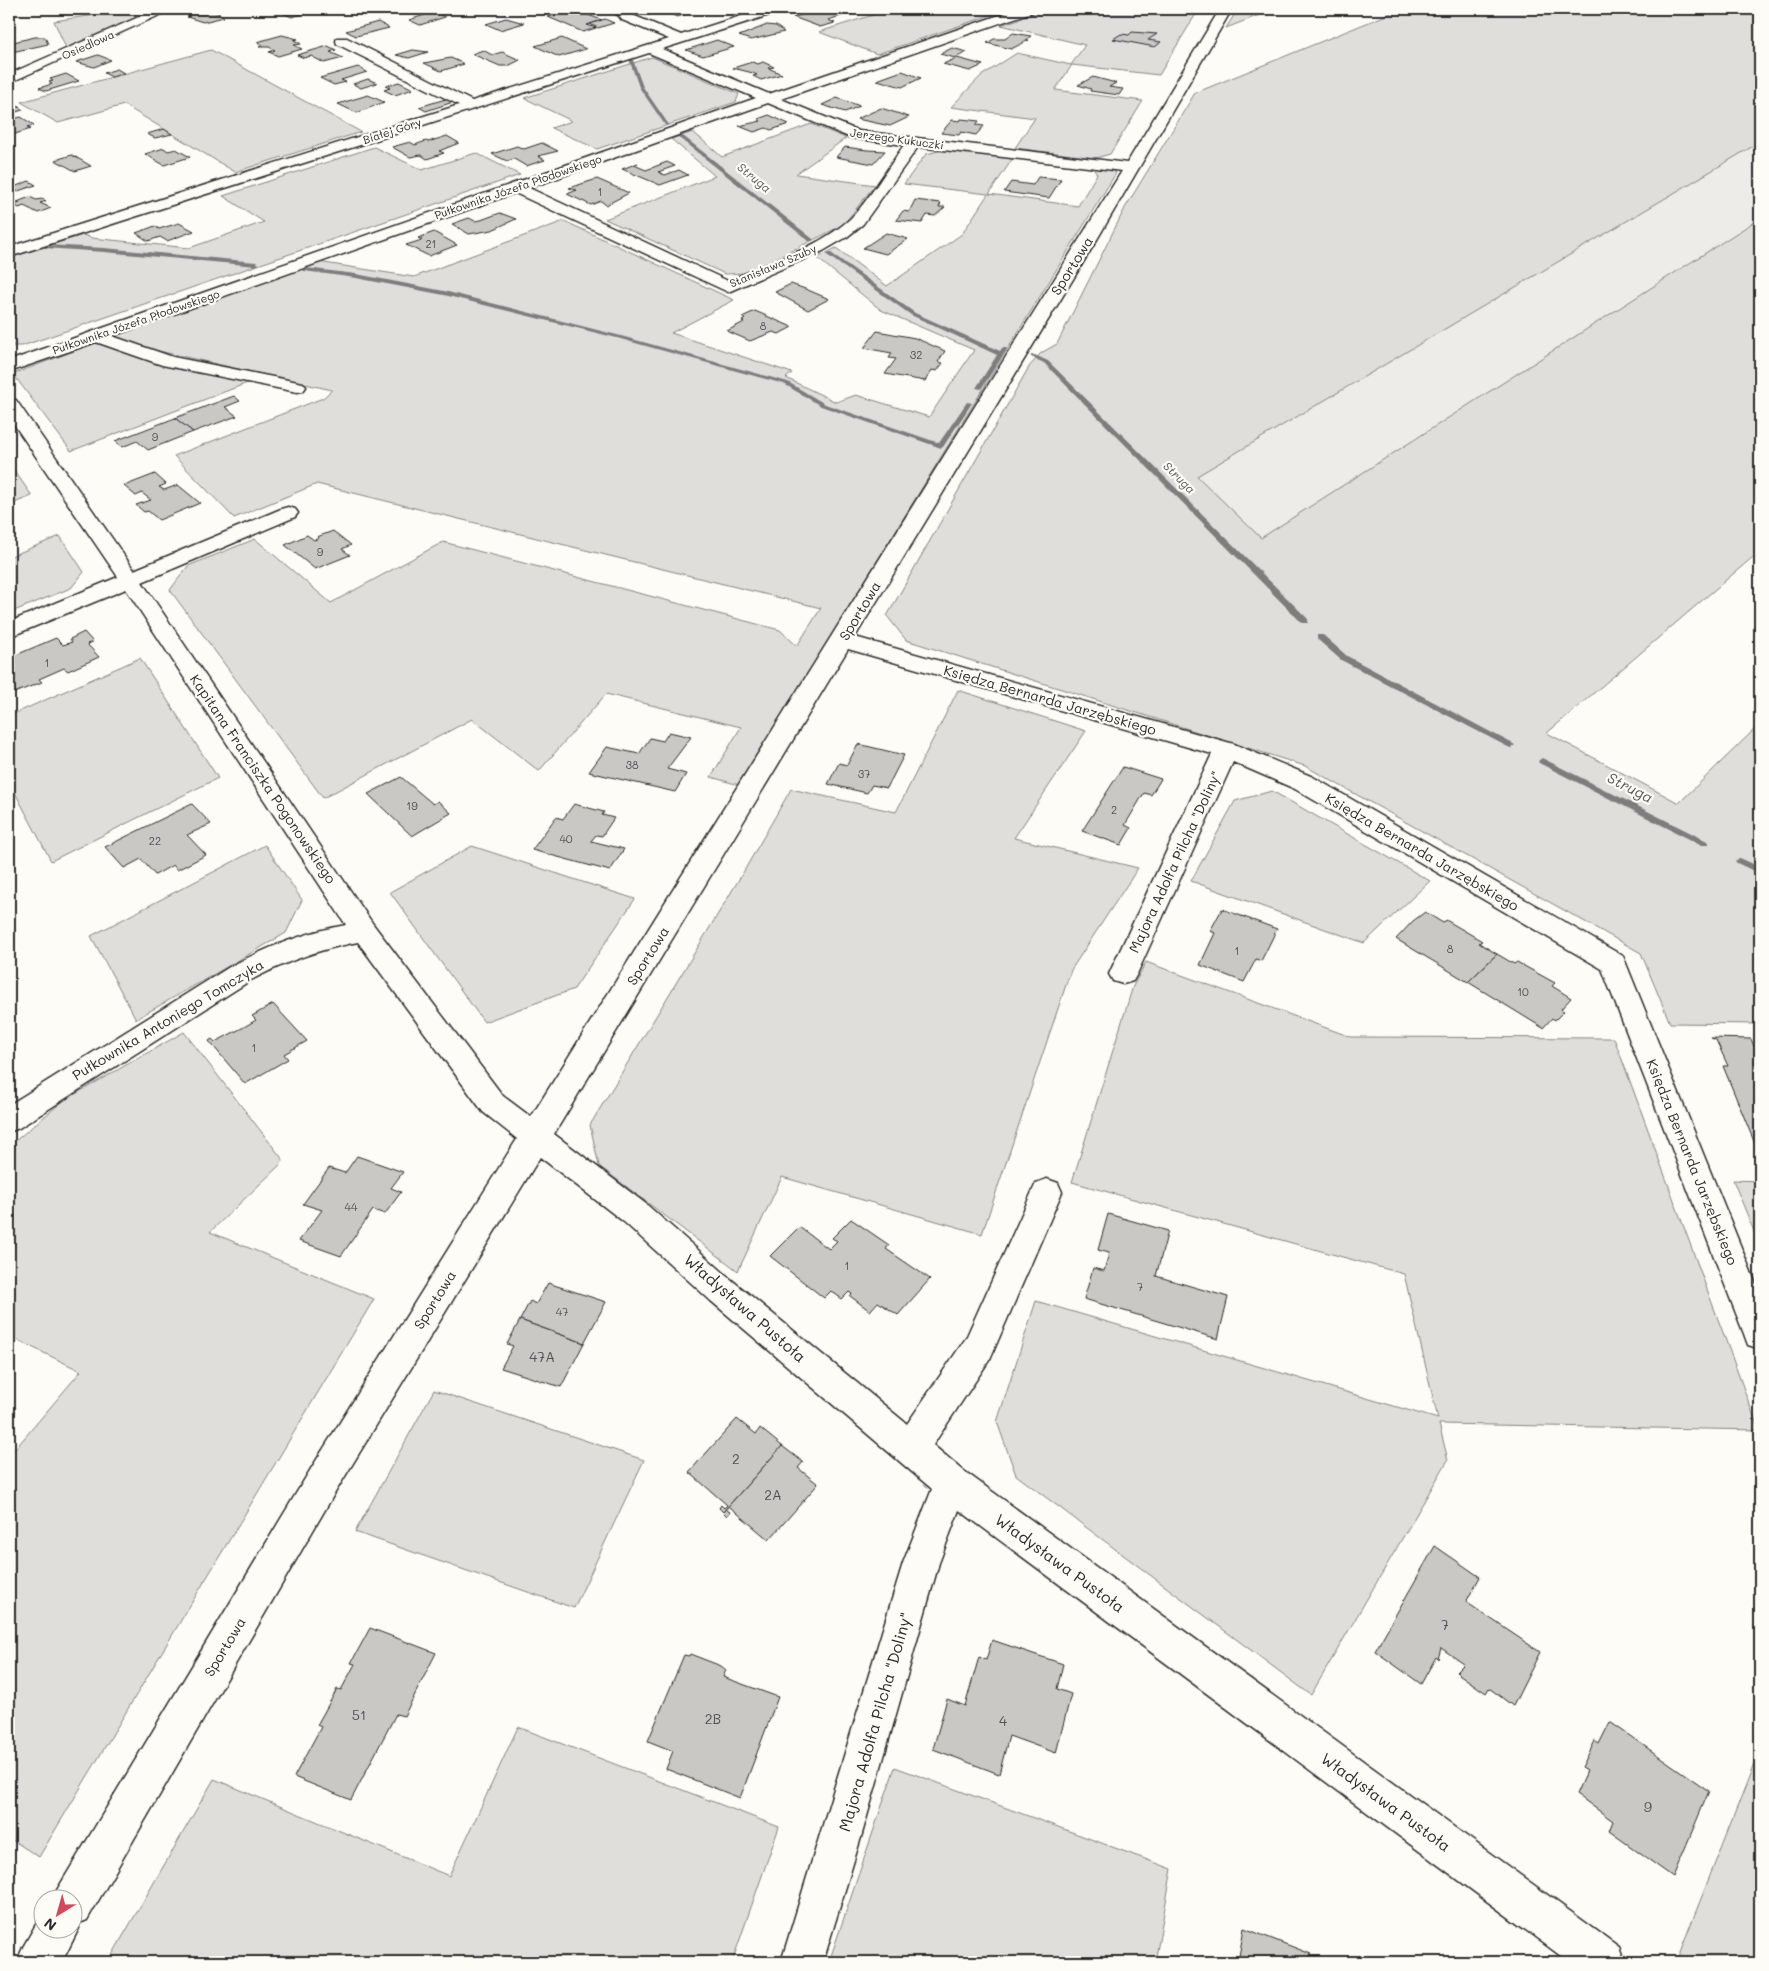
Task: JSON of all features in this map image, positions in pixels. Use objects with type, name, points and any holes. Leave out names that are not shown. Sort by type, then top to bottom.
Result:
[{"type":"street","name":"Osiedlowa","points":[[9,79],[168,9]]},
{"type":"street","points":[[620,9],[626,17],[680,39]]},
{"type":"street","name":"Białej Góry","points":[[9,252],[774,9]]},
{"type":"street","name":"Pułkownika Józefa Płodowskiego","points":[[9,367],[766,99],[1028,9]]},
{"type":"street","name":"Sportowa","points":[[82,1888],[321,1484],[1084,248],[1226,9]]},
{"type":"street","points":[[342,40],[472,106]]},
{"type":"street","name":"Jerzego Kukuczki","points":[[650,49],[856,135],[1130,168]]},
{"type":"street","name":"Stanisława Szuby","points":[[516,188],[728,287],[817,248],[841,234],[857,220],[914,142]]},
{"type":"street","points":[[96,336],[116,346],[200,368],[297,387]]},
{"type":"street","name":"Kapitana Franciszka Pogonowskiego","points":[[9,404],[130,579],[364,931],[493,1104],[536,1138]]},
{"type":"street","points":[[9,630],[288,513]]},
{"type":"street","name":"Księdza Bernarda Jarzębskiego","points":[[842,640],[1226,750],[1304,783],[1614,963],[1760,1334]]},
{"type":"street","name":"Majora Adolfa Pilcha \"Doliny\"","points":[[1123,974],[1226,750]]},
{"type":"street","name":"Pułkownika Antoniego Tomczyka","points":[[9,1120],[241,973],[279,954],[320,939],[364,931]]},
{"type":"street","name":"Władysława Pustoła","points":[[536,1138],[635,1213],[722,1291],[952,1483],[1604,1962]]},
{"type":"street","points":[[910,1448],[930,1422],[978,1348],[1047,1192]]},
{"type":"street","name":"Majora Adolfa Pilcha \"Doliny\"","points":[[802,1962],[842,1834],[920,1562],[952,1483]]},
{"type":"street","points":[[38,1962],[52,1938]]},
{"type":"shaded area","points":[[135,9],[155,9],[66,48],[54,21]]},
{"type":"shaded area","points":[[892,9],[1008,9],[877,54],[819,32]]},
{"type":"shaded area","points":[[1048,9],[1199,9],[1159,75],[1072,65],[1055,90],[1143,101],[1110,154],[1096,158],[1015,148],[1035,118],[951,107],[981,76],[1017,53],[1071,65],[1085,45],[1001,25]]},
{"type":"shaded area","points":[[1238,9],[1275,9],[1226,28]]},
{"type":"shaded area","points":[[1401,9],[1760,9],[1760,142],[1197,476],[1261,538],[1760,218],[1760,551],[1547,733],[1679,803],[1760,724],[1760,1024],[1670,1023],[1641,953],[1305,766],[906,640],[887,616],[1029,367],[1041,353],[1057,344],[1125,208],[1195,93]]},
{"type":"shaded area","points":[[211,50],[361,132],[235,172],[124,105],[58,123],[21,102]]},
{"type":"shaded area","points":[[652,57],[739,94],[736,102],[597,149],[551,128],[572,121],[524,98]]},
{"type":"shaded area","points":[[811,124],[846,138],[796,174],[875,185],[843,225],[747,273],[725,274],[605,219],[715,176],[671,139],[693,132],[722,157]]},
{"type":"shaded area","points":[[1760,142],[1760,218],[1261,538],[1197,476]]},
{"type":"shaded area","points":[[374,147],[422,170],[476,153],[520,175],[22,346],[9,346],[9,258],[83,235],[92,238],[189,248],[264,222],[223,196]]},
{"type":"shaded area","points":[[943,150],[1013,158],[989,194],[1078,206],[1097,174],[1092,167],[1110,169],[1116,173],[739,785],[711,777],[741,727],[606,694],[539,771],[472,719],[323,798],[170,590],[188,566],[255,539],[331,603],[443,542],[780,630],[797,646],[821,608],[317,484],[234,518],[174,456],[323,398],[332,390],[123,343],[112,337],[318,262],[414,277],[564,221],[734,300],[671,333],[792,373],[786,378],[836,402],[856,395],[929,417],[974,350],[881,310],[817,258],[836,248],[887,286],[962,234],[988,194],[904,184],[926,154]]},
{"type":"shaded area","points":[[95,343],[250,382],[71,451],[13,374]]},
{"type":"shaded area","points":[[9,463],[32,496],[9,505]]},
{"type":"shaded area","points":[[60,536],[84,572],[71,588],[9,613],[9,557]]},
{"type":"shaded area","points":[[140,658],[218,778],[51,861],[9,781],[9,716]]},
{"type":"shaded area","points":[[958,690],[1086,731],[1014,838],[1138,868],[1071,970],[982,1234],[782,1177],[738,1271],[599,1166],[590,1125],[744,871],[791,789],[896,812]]},
{"type":"shaded area","points":[[1272,791],[1430,881],[1364,943],[1191,881],[1235,801]]},
{"type":"shaded area","points":[[265,845],[302,900],[286,933],[136,1019],[91,936]]},
{"type":"shaded area","points":[[472,846],[635,899],[574,989],[484,1022],[390,892]]},
{"type":"shaded area","points":[[1146,962],[1351,1037],[1614,1038],[1759,1430],[1439,1424],[1448,1460],[1311,1695],[1016,1475],[997,1422],[1036,1301],[1438,1419],[1404,1274],[1072,1182],[1133,986]]},
{"type":"shaded area","points":[[184,1032],[284,1161],[210,1232],[374,1299],[39,1857],[9,1838],[9,1456],[81,1371],[9,1336],[9,1146],[63,1101]]},
{"type":"shaded area","points":[[1733,1180],[1760,1181],[1760,1246]]},
{"type":"shaded area","points":[[434,1390],[644,1460],[574,1608],[355,1532]]},
{"type":"shaded area","points":[[518,1727],[779,1827],[732,1962],[108,1962],[214,1779],[449,1876]]},
{"type":"shaded area","points":[[1760,1749],[1760,1962],[1676,1962]]},
{"type":"shaded area","points":[[895,1767],[1172,1869],[1155,1962],[829,1962]]},
{"type":"building","points":[[200,9],[213,10],[224,17],[203,22],[187,17],[190,16],[186,14]]},
{"type":"building","points":[[283,9],[315,10],[292,17],[280,12],[286,10]]},
{"type":"building","points":[[632,9],[647,9],[657,13],[648,15]]},
{"type":"building","points":[[669,9],[692,9],[697,11],[677,17],[663,11]]},
{"type":"building","points":[[831,9],[844,15],[828,20],[835,23],[820,27],[793,17]]},
{"type":"building","points":[[572,11],[602,20],[587,25],[596,28],[583,32],[548,17]]},
{"type":"building","points":[[434,12],[445,17],[420,25],[409,20]]},
{"type":"building","points":[[506,18],[524,23],[500,30],[486,24]]},
{"type":"building","points":[[605,19],[614,23],[598,28],[590,24]]},
{"type":"building","points":[[378,22],[389,28],[356,36],[346,31]]},
{"type":"building","points":[[767,25],[776,26],[784,32],[751,40],[739,36]]},
{"type":"building","points":[[1132,32],[1157,34],[1148,40],[1161,42],[1155,47],[1113,39],[1121,34],[1129,35]]},
{"type":"building","points":[[1013,33],[1031,36],[1026,40],[1029,40],[1011,49],[987,43],[994,39],[1005,39]]},
{"type":"building","points":[[282,35],[298,39],[294,40],[301,44],[294,45],[302,49],[278,56],[269,52],[275,50],[269,47],[259,47],[263,45],[257,42]]},
{"type":"building","points":[[35,37],[45,37],[48,44],[12,52],[9,43]]},
{"type":"building","points":[[562,38],[586,49],[559,57],[535,46]]},
{"type":"building","points":[[717,40],[734,47],[703,56],[686,50]]},
{"type":"building","points":[[328,46],[336,50],[330,52],[343,58],[324,63],[311,56],[304,58],[297,55]]},
{"type":"building","points":[[952,48],[967,52],[955,58],[940,54]]},
{"type":"building","points":[[413,50],[428,52],[409,58],[396,55]]},
{"type":"building","points":[[483,50],[492,55],[502,52],[520,60],[508,66],[500,66],[472,54]]},
{"type":"building","points":[[98,55],[111,60],[94,67],[76,62]]},
{"type":"building","points":[[451,58],[464,64],[441,71],[424,63]]},
{"type":"building","points":[[957,58],[983,65],[970,71],[943,64]]},
{"type":"building","points":[[752,62],[758,64],[763,62],[774,67],[768,68],[782,74],[761,80],[753,76],[757,75],[753,73],[733,68]]},
{"type":"building","points":[[358,67],[367,72],[341,80],[346,82],[334,85],[320,78]]},
{"type":"building","points":[[117,69],[124,73],[112,77],[104,73]]},
{"type":"building","points":[[902,71],[921,78],[902,87],[877,80]]},
{"type":"building","points":[[66,74],[79,81],[46,91],[39,88],[52,84],[49,82],[53,81],[50,79]]},
{"type":"building","points":[[1093,77],[1116,83],[1109,87],[1123,89],[1119,95],[1090,91],[1091,89],[1078,85]]},
{"type":"building","points":[[368,79],[377,83],[361,88],[353,84]]},
{"type":"building","points":[[399,82],[413,89],[395,95],[384,90],[390,88],[385,86]]},
{"type":"building","points":[[368,95],[384,102],[357,113],[338,104]]},
{"type":"building","points":[[449,98],[456,101],[426,111],[419,107]]},
{"type":"building","points":[[837,98],[860,106],[845,112],[822,105]]},
{"type":"building","points":[[16,105],[23,110],[9,114],[9,107]]},
{"type":"building","points":[[881,108],[909,117],[890,126],[857,119]]},
{"type":"building","points":[[769,115],[789,124],[771,130],[766,128],[754,132],[739,126],[761,121],[758,119]]},
{"type":"building","points":[[21,117],[34,125],[27,127],[31,129],[12,135],[9,133],[9,120]]},
{"type":"building","points":[[961,119],[979,121],[976,125],[984,126],[976,135],[961,132],[959,135],[941,133],[952,120],[960,121]]},
{"type":"building","points":[[164,129],[172,134],[155,138],[147,134]]},
{"type":"building","points":[[447,136],[459,143],[439,151],[444,153],[427,159],[421,155],[410,157],[392,147],[410,142],[415,145]]},
{"type":"building","points":[[542,143],[558,151],[538,156],[545,160],[526,166],[514,159],[507,161],[492,154],[517,146],[524,149]]},
{"type":"building","points":[[845,147],[885,151],[873,164],[836,157]]},
{"type":"building","points":[[164,148],[168,151],[176,149],[190,157],[164,165],[145,154]]},
{"type":"building","points":[[72,155],[91,166],[75,171],[55,160]]},
{"type":"building","points":[[667,162],[675,166],[658,172],[665,175],[679,170],[688,175],[660,185],[622,169],[638,163],[634,165],[646,170]]},
{"type":"building","points":[[1038,177],[1061,179],[1049,198],[1004,192],[1011,182],[1033,185]]},
{"type":"building","points":[[597,179],[629,193],[606,205],[601,201],[591,205],[567,194],[577,190],[569,188]]},
{"type":"building","points":[[29,181],[36,185],[9,194],[9,189]]},
{"type":"building","points":[[30,197],[46,201],[40,203],[51,208],[38,213],[24,206],[19,208],[14,205]]},
{"type":"building","points":[[915,200],[941,203],[939,207],[945,207],[935,216],[927,215],[922,223],[896,220],[903,211],[909,212]]},
{"type":"building","points":[[500,213],[516,219],[492,230],[469,234],[452,224],[469,218],[475,221],[481,220]]},
{"type":"building","points":[[179,223],[194,231],[167,241],[160,237],[148,241],[136,233],[155,226],[159,229]]},
{"type":"building","points":[[434,232],[457,245],[429,256],[406,245],[422,240],[418,238]]},
{"type":"building","points":[[886,233],[908,239],[886,254],[863,248]]},
{"type":"building","points":[[791,284],[829,299],[808,310],[775,292]]},
{"type":"building","points":[[755,311],[792,327],[779,334],[773,332],[750,341],[727,331],[744,322],[742,321],[745,319],[742,317]]},
{"type":"building","points":[[877,331],[915,338],[945,351],[938,362],[943,363],[937,371],[932,370],[925,381],[885,374],[896,359],[889,358],[892,353],[864,348]]},
{"type":"building","points":[[234,396],[240,401],[225,407],[237,416],[193,432],[175,418]]},
{"type":"building","points":[[175,418],[193,432],[148,450],[137,441],[122,447],[115,441]]},
{"type":"building","points":[[155,474],[166,484],[159,487],[164,490],[178,485],[200,503],[159,520],[148,511],[144,512],[136,505],[151,500],[142,493],[136,496],[124,486]]},
{"type":"building","points":[[333,531],[351,545],[342,549],[350,555],[315,569],[285,545],[307,535],[314,540]]},
{"type":"building","points":[[84,632],[93,642],[87,644],[99,657],[68,671],[64,668],[39,679],[42,682],[9,695],[9,658],[56,638],[63,645],[72,642],[70,639]]},
{"type":"building","points":[[669,732],[691,737],[667,769],[686,774],[675,792],[589,772],[607,747],[639,754],[650,738],[663,741]]},
{"type":"building","points":[[858,744],[904,755],[887,788],[872,785],[867,793],[828,784],[839,763],[847,765]]},
{"type":"building","points":[[1123,767],[1161,779],[1151,795],[1144,793],[1125,825],[1131,828],[1121,845],[1082,831]]},
{"type":"building","points":[[401,777],[433,804],[438,801],[451,813],[412,836],[368,794]]},
{"type":"building","points":[[192,804],[211,824],[187,835],[206,855],[177,870],[173,865],[155,875],[141,859],[124,868],[105,847]]},
{"type":"building","points":[[574,804],[604,812],[602,815],[614,818],[602,836],[596,835],[591,841],[624,849],[610,871],[532,850],[556,817],[563,819]]},
{"type":"building","points":[[1222,909],[1277,929],[1261,961],[1256,959],[1244,982],[1200,965],[1215,933],[1210,931]]},
{"type":"building","points":[[1425,912],[1443,923],[1446,920],[1482,941],[1479,943],[1497,954],[1468,982],[1396,939],[1413,921]]},
{"type":"building","points":[[1497,954],[1514,964],[1517,962],[1555,983],[1552,986],[1571,998],[1561,1009],[1564,1011],[1555,1020],[1552,1018],[1543,1028],[1468,982]]},
{"type":"building","points":[[273,1004],[307,1041],[284,1054],[288,1059],[245,1084],[209,1041],[212,1039],[215,1042],[244,1027],[256,1020],[252,1016]]},
{"type":"building","points":[[1711,1038],[1751,1039],[1760,1060],[1760,1156],[1723,1066],[1728,1066],[1716,1040]]},
{"type":"building","points":[[357,1156],[403,1172],[391,1188],[401,1192],[385,1214],[373,1210],[341,1256],[299,1241],[322,1210],[303,1204],[329,1168],[345,1173]]},
{"type":"building","points":[[1108,1214],[1168,1231],[1156,1276],[1228,1297],[1218,1339],[1084,1299],[1093,1268],[1104,1271],[1109,1253],[1098,1250]]},
{"type":"building","points":[[851,1219],[889,1245],[886,1249],[930,1279],[898,1315],[878,1302],[870,1311],[850,1296],[852,1294],[849,1292],[842,1299],[831,1291],[824,1298],[770,1256],[799,1227],[829,1249],[837,1241],[832,1238]]},
{"type":"building","points":[[548,1283],[606,1302],[584,1343],[520,1320],[530,1301],[536,1304]]},
{"type":"building","points":[[520,1320],[584,1343],[561,1387],[501,1368],[513,1346],[507,1344]]},
{"type":"building","points":[[737,1419],[756,1434],[760,1428],[782,1446],[723,1512],[719,1508],[721,1505],[724,1508],[727,1505],[689,1472]]},
{"type":"building","points":[[782,1446],[803,1462],[798,1468],[818,1484],[769,1540],[730,1507],[727,1510],[730,1512],[727,1516],[723,1512]]},
{"type":"building","points":[[1435,1546],[1480,1577],[1466,1602],[1540,1652],[1513,1706],[1489,1688],[1486,1693],[1456,1672],[1464,1664],[1441,1648],[1438,1659],[1436,1657],[1421,1684],[1375,1651]]},
{"type":"building","points":[[370,1628],[436,1653],[404,1716],[396,1714],[351,1800],[294,1777],[321,1727],[317,1725],[337,1689],[341,1690],[355,1664],[351,1663]]},
{"type":"building","points":[[992,1640],[1063,1664],[1057,1689],[1071,1694],[1056,1753],[1009,1736],[999,1774],[933,1749],[947,1699],[965,1706],[979,1657],[986,1660]]},
{"type":"building","points":[[690,1654],[721,1666],[726,1670],[723,1677],[778,1697],[740,1798],[666,1769],[673,1751],[648,1741],[684,1655],[689,1656]]},
{"type":"building","points":[[1610,1722],[1709,1791],[1673,1877],[1609,1831],[1613,1821],[1576,1794],[1587,1770],[1582,1767],[1595,1741],[1599,1744]]},
{"type":"building","points":[[1244,1928],[1311,1954],[1310,1962],[1238,1962]]},
{"type":"waterway","name":"Struga","points":[[616,9],[617,16]]},
{"type":"waterway","name":"Struga","points":[[631,60],[641,87],[667,124]]},
{"type":"waterway","name":"Struga","points":[[681,137],[811,240]]},
{"type":"waterway","points":[[9,245],[14,245]]},
{"type":"waterway","points":[[46,247],[104,250],[256,264]]},
{"type":"waterway","name":"Struga","points":[[829,254],[913,314],[1001,354]]},
{"type":"waterway","points":[[306,270],[356,276],[444,293],[619,337],[786,383],[823,405],[941,446],[969,403]]},
{"type":"waterway","name":"Struga","points":[[1001,354],[1004,349]]},
{"type":"waterway","points":[[979,388],[1001,354]]},
{"type":"waterway","name":"Struga","points":[[1033,356],[1046,362],[1305,621]]},
{"type":"waterway","name":"Struga","points":[[1320,637],[1344,658],[1511,745]]},
{"type":"waterway","name":"Struga","points":[[1542,761],[1704,843]]},
{"type":"waterway","name":"Struga","points":[[1740,861],[1760,871]]}]
